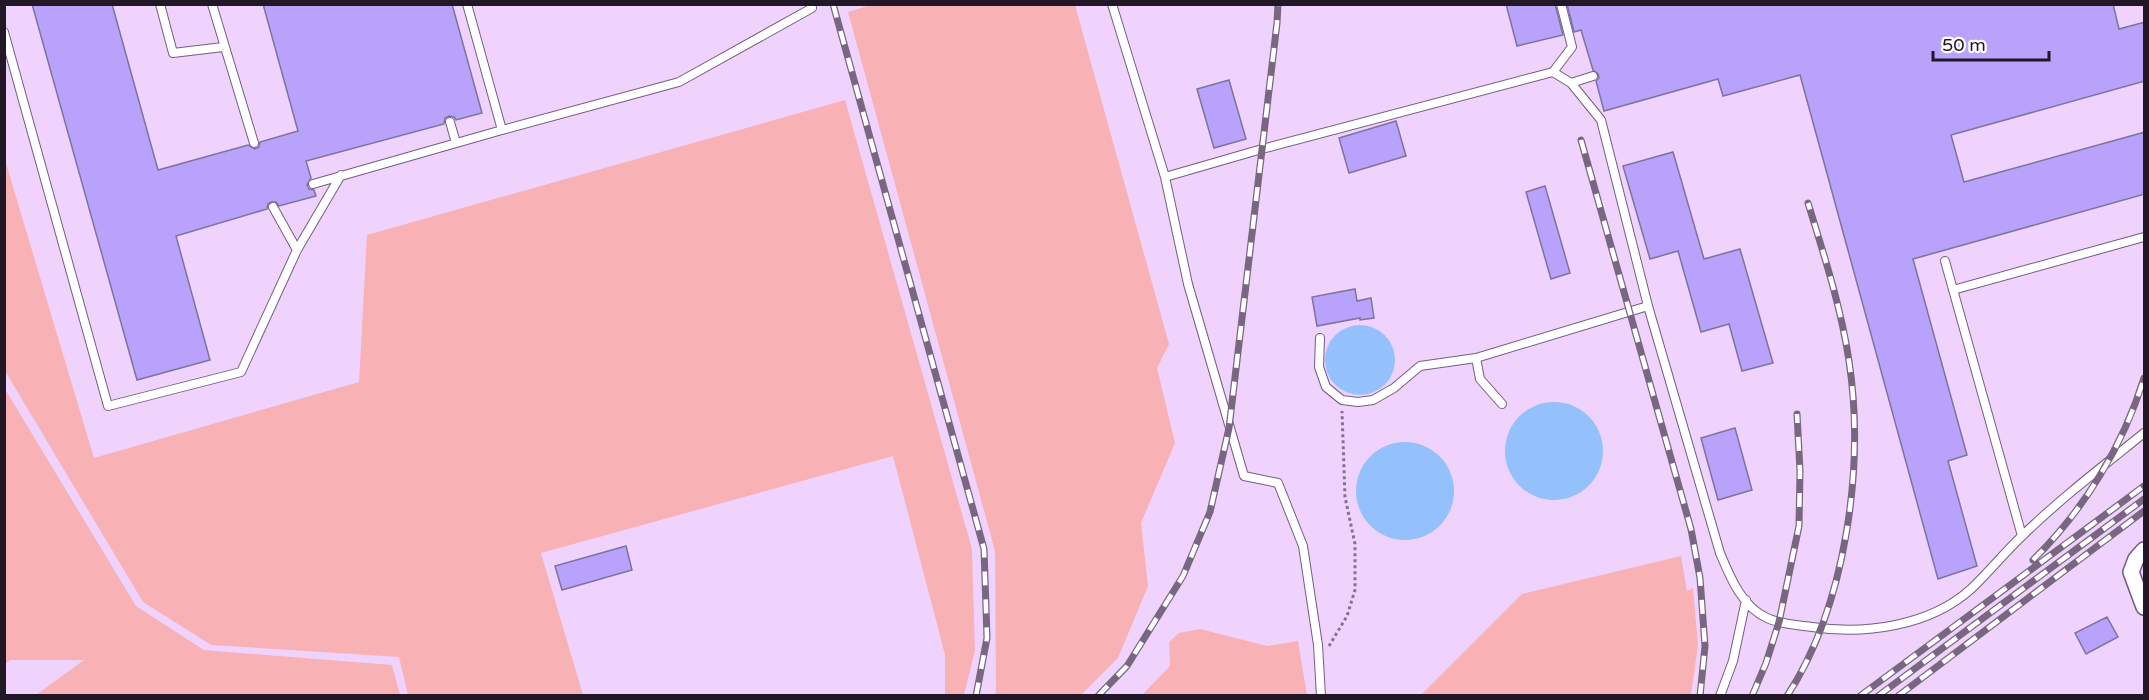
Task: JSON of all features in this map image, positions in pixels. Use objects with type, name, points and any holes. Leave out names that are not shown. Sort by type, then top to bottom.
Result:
[{"type":"street","points":[[2145,550],[2136,559],[2131,572],[2145,607]]},
{"type":"lane","points":[[160,4],[173,53],[223,47]]},
{"type":"lane","points":[[212,4],[223,47],[254,143]]},
{"type":"lane","points":[[467,4],[502,130]]},
{"type":"lane","points":[[1112,4],[1165,177],[1188,284],[1244,476],[1278,483],[1303,546],[1318,645],[1321,696]]},
{"type":"lane","points":[[1165,177],[1553,72],[1572,47],[1561,4]]},
{"type":"lane","points":[[313,184],[679,82],[814,6]]},
{"type":"lane","points":[[4,32],[108,406],[241,372],[297,250],[341,175]]},
{"type":"lane","points":[[1553,72],[1571,83],[1601,120],[1648,306],[1720,553],[1730,577],[1755,612],[1768,619],[1821,629],[1873,629],[1905,624],[1940,609],[1970,590],[2022,536],[2145,433]]},
{"type":"lane","points":[[1571,83],[1593,76]]},
{"type":"lane","points":[[450,122],[456,143]]},
{"type":"lane","points":[[273,207],[297,250]]},
{"type":"lane","points":[[1953,290],[2145,237]]},
{"type":"lane","points":[[1945,261],[2022,536]]},
{"type":"lane","points":[[1320,338],[1319,367],[1326,387],[1342,400],[1358,402],[1373,400],[1394,388],[1420,366],[1476,358],[1648,306]]},
{"type":"lane","points":[[1476,358],[1480,379],[1502,404]]},
{"type":"lane","points":[[1720,696],[1733,661],[1746,600]]},
{"type":"path","points":[[1325,652],[1347,616],[1355,590],[1354,544],[1345,496],[1342,400]]},
{"type":"shaded area","points":[[874,4],[1075,5],[1169,344],[1157,368],[1175,443],[1141,523],[1148,586],[1118,658],[1081,695],[994,695],[996,692],[995,551],[848,12]]},
{"type":"shaded area","points":[[845,100],[972,549],[975,650],[964,695],[945,695],[945,655],[893,456],[541,553],[583,695],[408,695],[399,657],[211,645],[143,602],[5,371],[5,160],[94,458],[359,382],[367,235]]},
{"type":"shaded area","points":[[5,389],[136,606],[204,650],[392,665],[400,695],[36,695],[84,660],[10,660],[5,664]]},
{"type":"shaded area","points":[[1681,556],[1687,591],[1693,588],[1698,645],[1691,695],[1421,695],[1522,594]]},
{"type":"shaded area","points":[[1200,629],[1267,646],[1298,641],[1307,695],[1142,695],[1170,666],[1169,642],[1179,633]]},
{"type":"water","points":[[1360,325],[1379,331],[1389,341],[1395,360],[1389,379],[1379,389],[1360,395],[1341,389],[1331,379],[1325,360],[1331,341],[1341,331]]},
{"type":"water","points":[[1554,402],[1573,405],[1589,416],[1600,432],[1603,451],[1600,470],[1589,486],[1573,497],[1554,500],[1535,497],[1519,486],[1508,470],[1505,451],[1508,432],[1519,416],[1535,405]]},
{"type":"water","points":[[1405,442],[1424,445],[1440,456],[1451,472],[1454,491],[1451,510],[1440,526],[1424,537],[1405,540],[1386,537],[1370,526],[1359,510],[1356,491],[1359,472],[1370,456],[1386,445]]},
{"type":"building","points":[[32,4],[112,4],[158,170],[248,145],[255,149],[259,147],[260,142],[298,131],[263,4],[452,4],[482,113],[456,120],[449,116],[445,118],[444,124],[306,161],[311,178],[307,185],[309,189],[314,190],[316,196],[279,206],[276,202],[271,202],[267,209],[176,236],[210,360],[137,380]]},
{"type":"building","points":[[1506,4],[1555,4],[1563,35],[1517,46]]},
{"type":"building","points":[[1567,4],[2113,4],[2119,29],[2145,22],[2145,81],[1951,135],[1964,182],[2145,132],[2145,194],[1913,259],[1967,455],[1948,461],[1977,566],[1938,579],[1800,75],[1723,96],[1718,79],[1604,111],[1596,81],[1599,78],[1598,74],[1593,70],[1581,30],[1574,32]]},
{"type":"building","points":[[1229,80],[1246,139],[1214,148],[1197,89]]},
{"type":"building","points":[[1396,121],[1406,156],[1349,173],[1339,138]]},
{"type":"building","points":[[1673,152],[1704,259],[1740,249],[1773,363],[1742,371],[1729,324],[1701,332],[1678,251],[1650,259],[1623,166]]},
{"type":"building","points":[[1545,186],[1570,273],[1551,279],[1526,192]]},
{"type":"building","points":[[1355,289],[1357,301],[1371,298],[1374,318],[1360,320],[1360,318],[1317,326],[1312,297]]},
{"type":"building","points":[[1735,428],[1752,490],[1718,500],[1701,438]]},
{"type":"building","points":[[626,546],[632,570],[562,590],[555,566]]},
{"type":"building","points":[[2107,617],[2118,637],[2086,654],[2075,633]]},
{"type":"railway","points":[[833,4],[984,549],[987,638],[976,696]]},
{"type":"railway","points":[[1098,696],[1127,666],[1183,576],[1210,512],[1229,428],[1278,4]]},
{"type":"railway","points":[[1581,140],[1691,529],[1700,578],[1705,646],[1700,696]]},
{"type":"railway","points":[[1787,696],[1807,660],[1824,620],[1837,578],[1852,489],[1854,445],[1853,402],[1846,341],[1832,281],[1808,203]]},
{"type":"railway","points":[[2033,560],[2069,520],[2100,476],[2125,428],[2144,378]]},
{"type":"railway","points":[[1752,696],[1766,663],[1779,622],[1799,526],[1800,471],[1797,414]]},
{"type":"railway","points":[[1860,696],[2144,486]]},
{"type":"railway","points":[[1878,696],[2144,499]]},
{"type":"railway","points":[[1898,696],[2144,511]]}]
